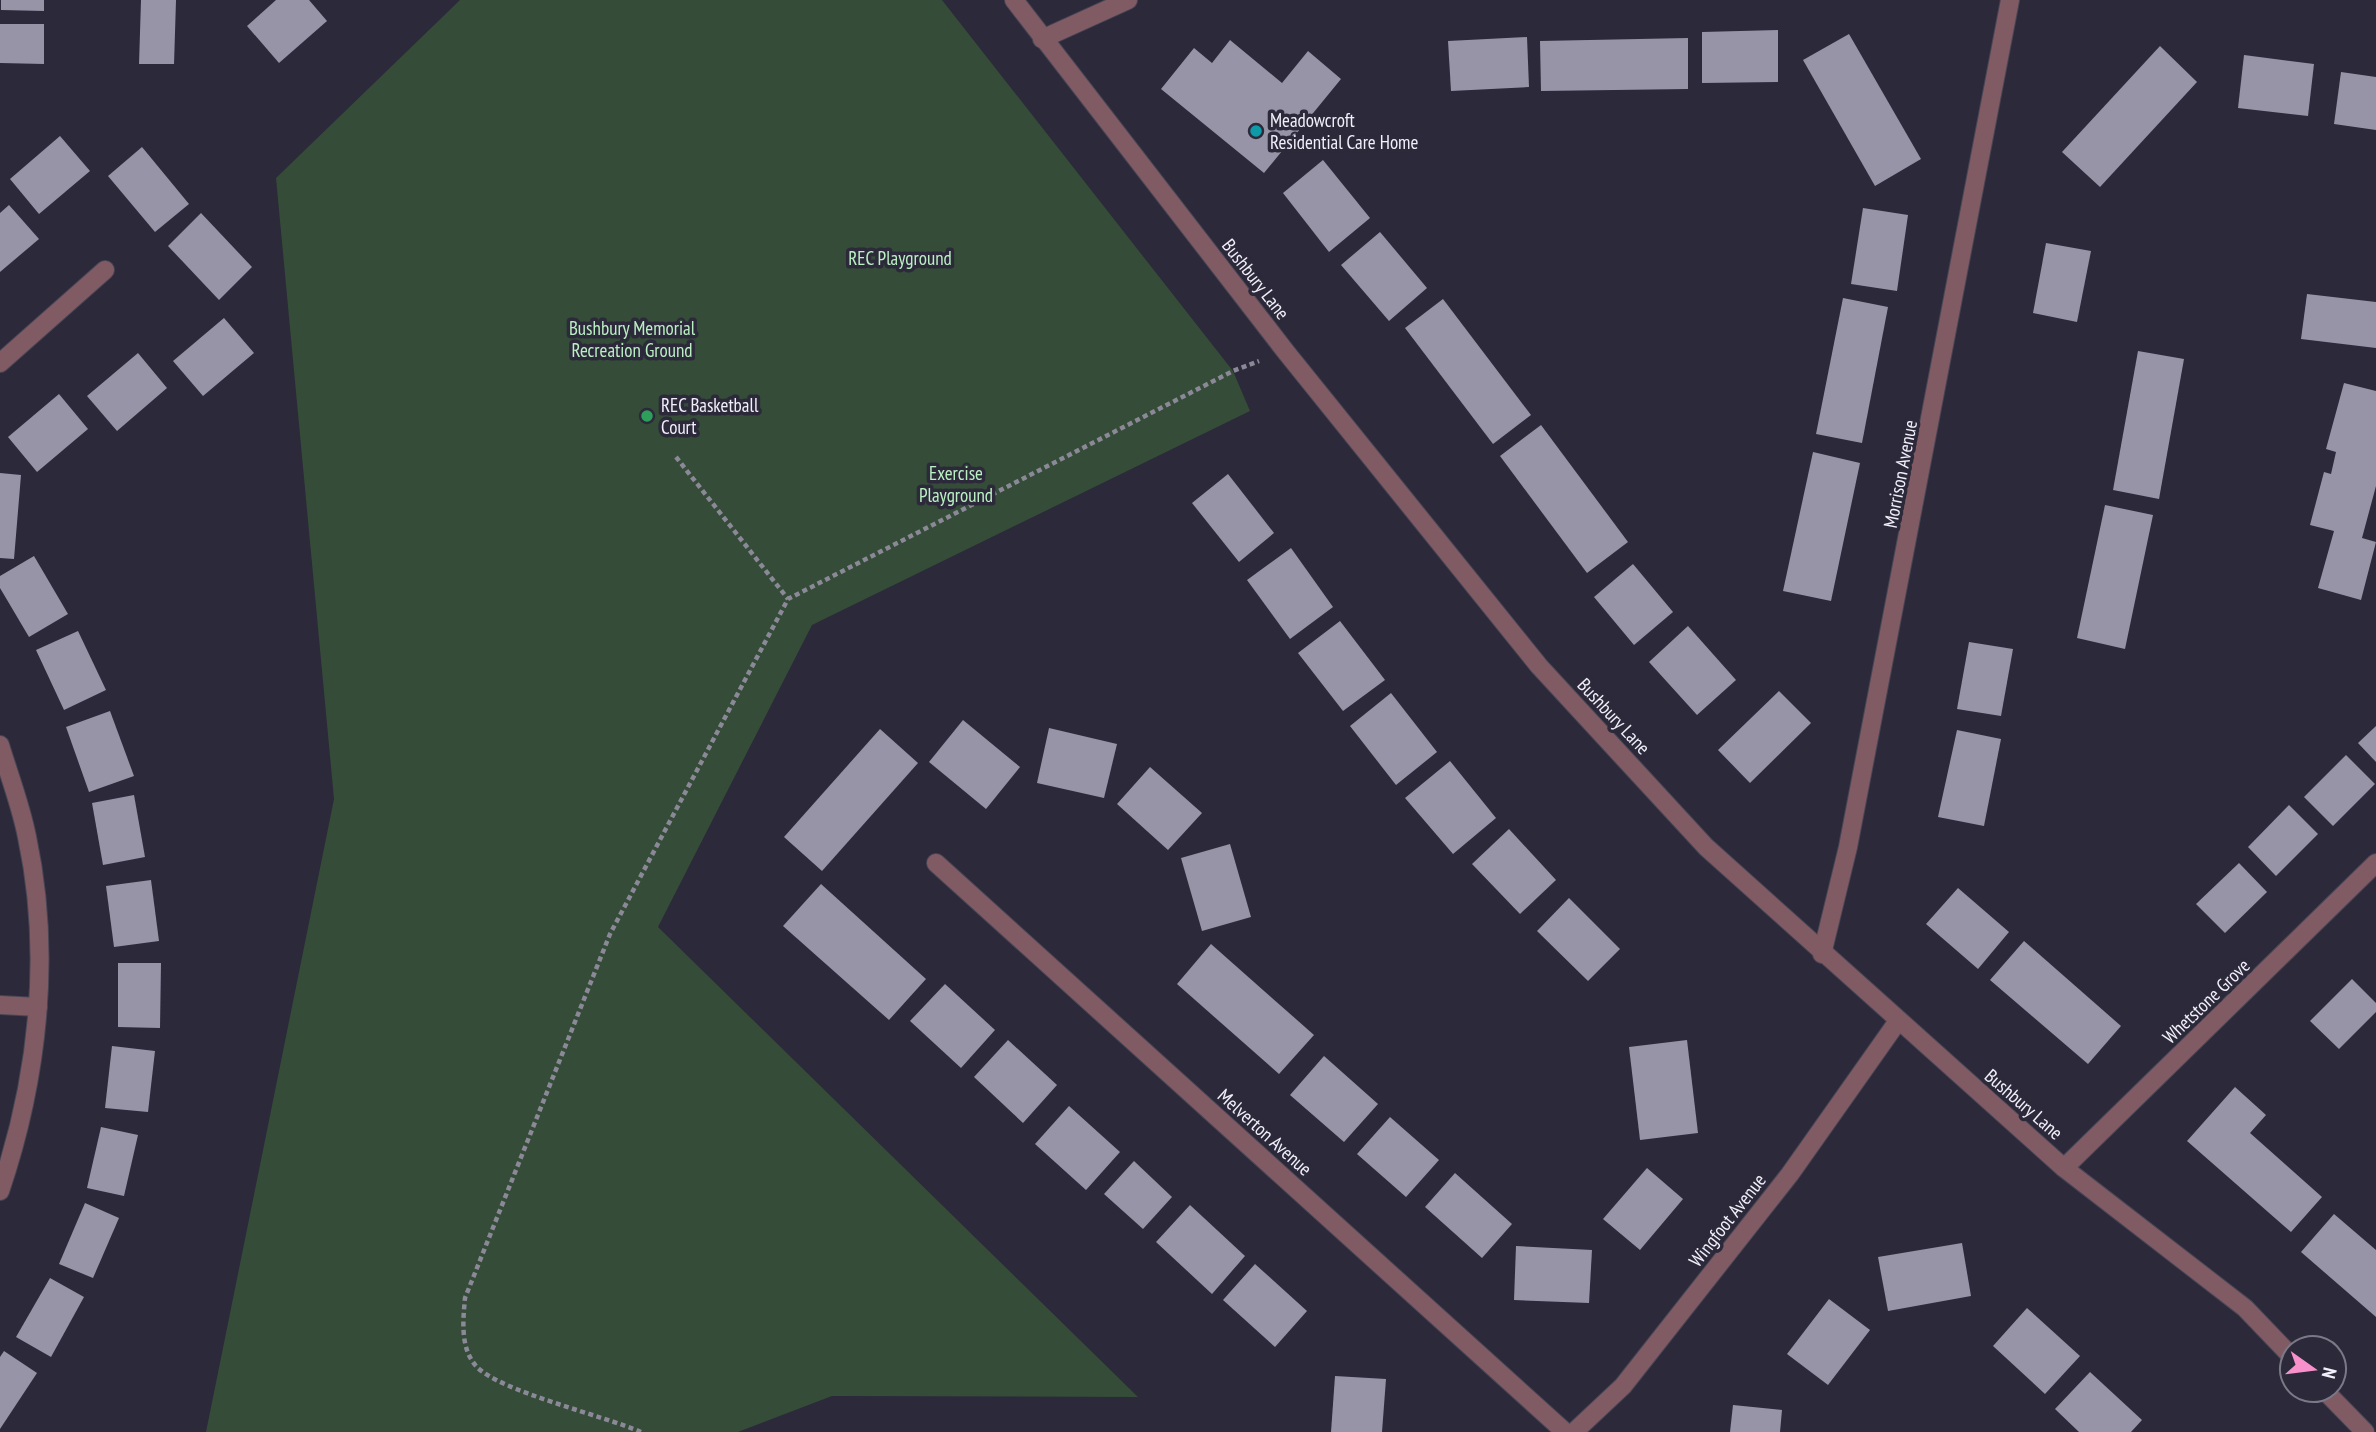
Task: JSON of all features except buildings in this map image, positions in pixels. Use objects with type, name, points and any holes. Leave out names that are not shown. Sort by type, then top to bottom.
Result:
[{"type":"street","name":"Bushbury Lane","points":[[1014,0],[1286,352],[1539,666],[1706,847],[1822,954],[2064,1168],[2245,1308],[2278,1342]]},
{"type":"street","points":[[1042,39],[1128,0]]},
{"type":"street","name":"Morrison Avenue","points":[[1822,954],[1851,834],[2010,0]]},
{"type":"street","points":[[0,363],[105,270]]},
{"type":"street","points":[[0,745],[27,837],[40,926],[38,1007],[28,1085],[14,1150],[0,1191]]},
{"type":"street","name":"Melverton Avenue","points":[[936,863],[1565,1432]]},
{"type":"street","name":"Whetstone Grove","points":[[2064,1168],[2376,863]]},
{"type":"street","points":[[0,1005],[38,1007]]},
{"type":"street","name":"Wingfoot Avenue","points":[[1574,1432],[1623,1386],[1790,1174],[1898,1021]]},
{"type":"street","points":[[2338,1404],[2365,1432]]},
{"type":"path","points":[[641,1432],[507,1385],[476,1366],[462,1333],[466,1298],[610,934],[788,598],[1221,377],[1286,352]]},
{"type":"path","points":[[676,457],[788,598]]},
{"type":"green space","name":"Bushbury Memorial Recreation Ground","points":[[460,0],[942,0],[1233,371],[1250,411],[812,625],[658,927],[1138,1397],[832,1396],[738,1432],[206,1432],[334,799],[276,178]]},
{"type":"place","name":"Meadowcroft Residential Care Home","points":[[1256,131]]},
{"type":"place","name":"REC Basketball Court","points":[[647,416]]},
{"type":"park label","name":"REC Playground","points":[[900,258]]},
{"type":"park label","name":"Exercise Playground","points":[[956,484]]}]
